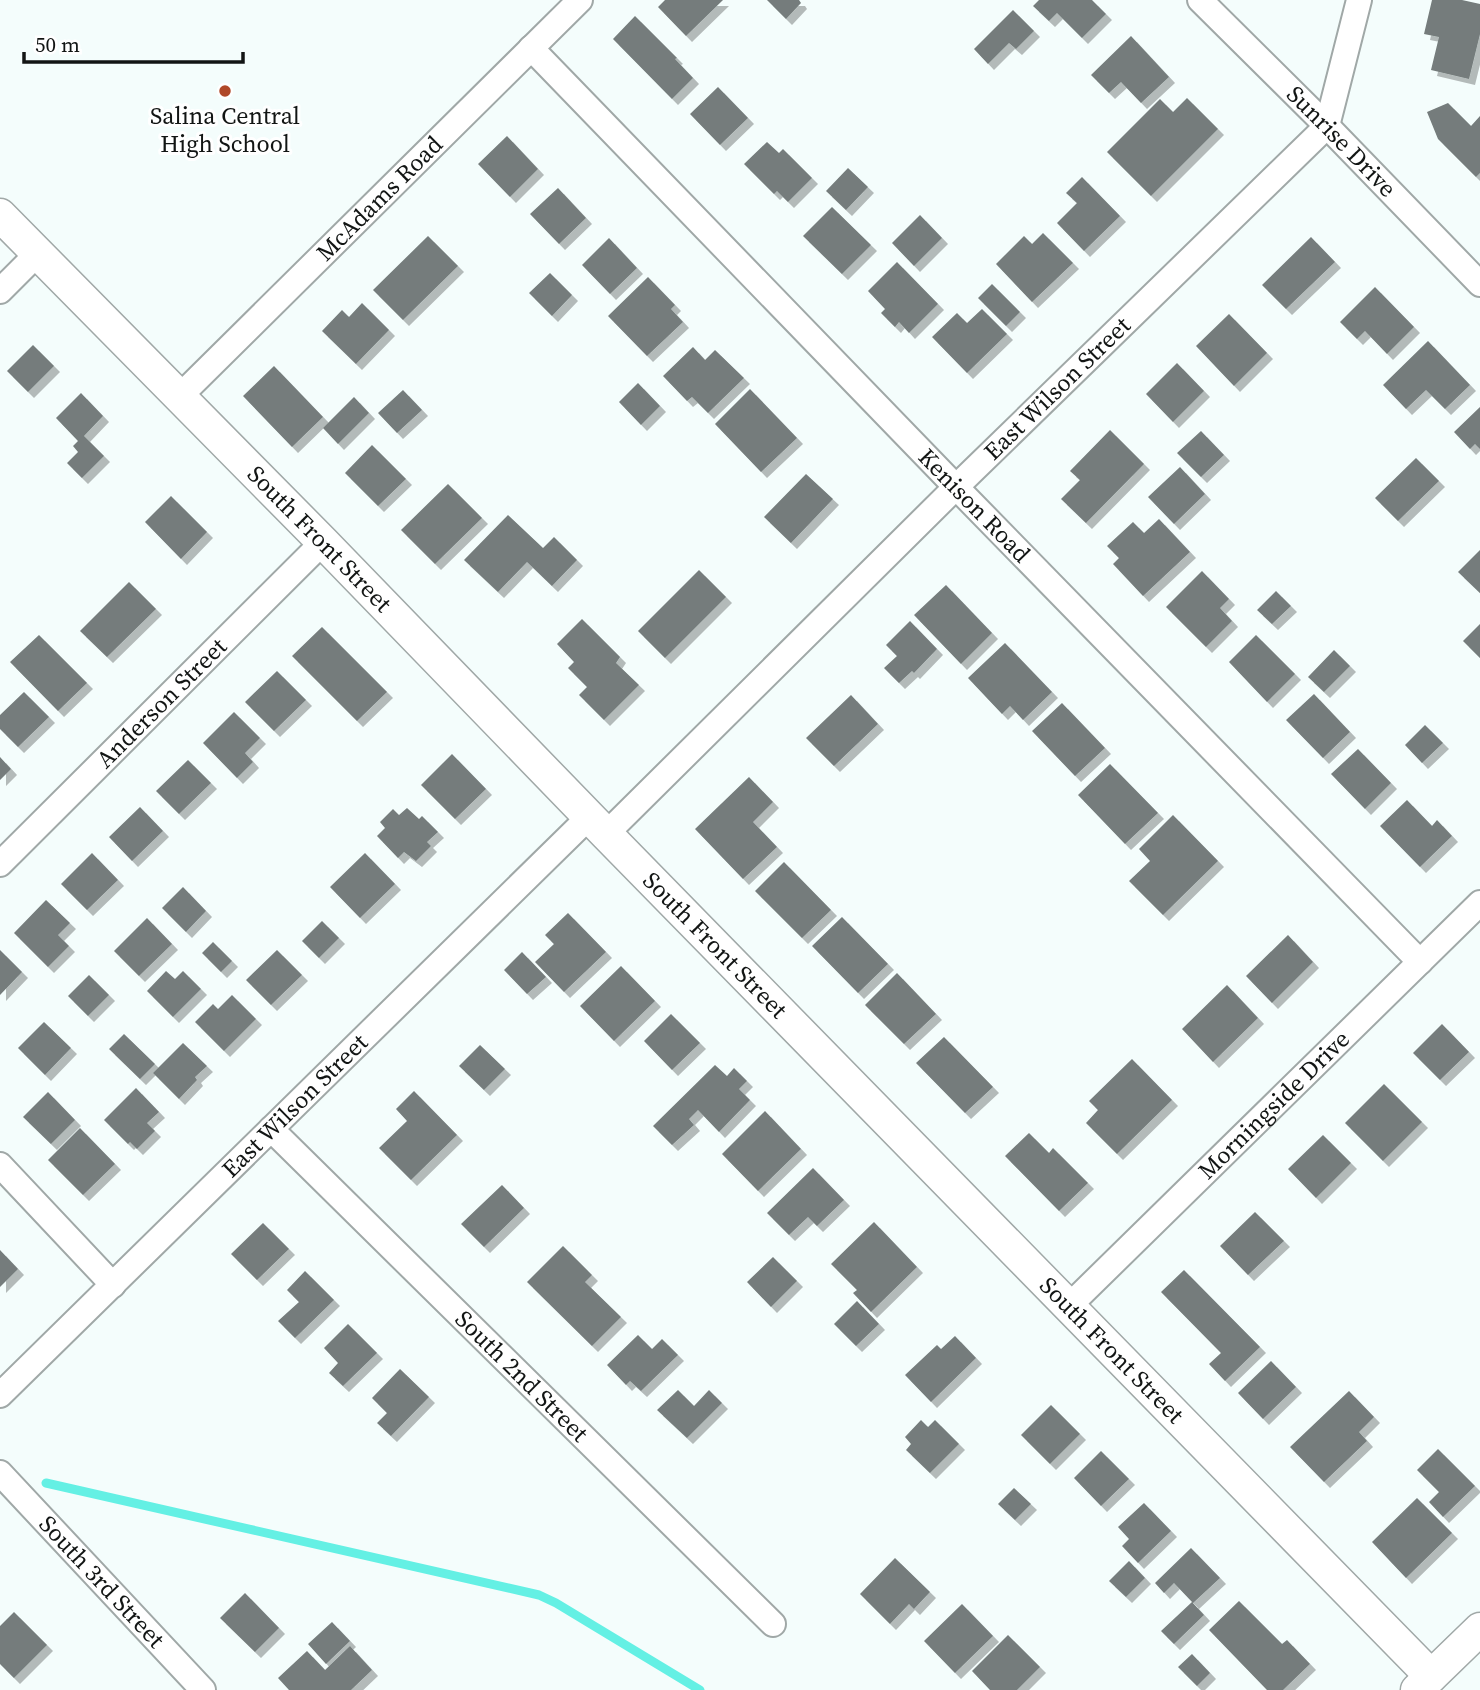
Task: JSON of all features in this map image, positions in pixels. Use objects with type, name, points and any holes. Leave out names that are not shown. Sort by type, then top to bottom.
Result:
[{"type":"street","name":"McAdams Road","points":[[179,397],[580,0]]},
{"type":"street","name":"Sunrise Drive","points":[[1200,0],[1480,284]]},
{"type":"street","points":[[1327,126],[1359,0]]},
{"type":"street","name":"Kenison Road","points":[[531,48],[1420,962]]},
{"type":"street","name":"East Wilson Street","points":[[0,1395],[271,1129],[598,826],[956,487],[1327,126]]},
{"type":"street","name":"South Front Street","points":[[0,215],[1069,1306],[1424,1683]]},
{"type":"street","points":[[0,291],[38,253]]},
{"type":"street","name":"Anderson Street","points":[[0,864],[323,542]]},
{"type":"street","name":"Morningside Drive","points":[[1069,1306],[1480,903]]},
{"type":"street","name":"South 2nd Street","points":[[271,1129],[773,1624]]},
{"type":"street","points":[[0,1165],[113,1285]]},
{"type":"street","name":"South 3rd Street","points":[[0,1473],[203,1690]]},
{"type":"street","points":[[1424,1683],[1480,1629]]},
{"type":"building","points":[[665,0],[723,0],[686,36],[658,7]]},
{"type":"building","points":[[767,0],[799,0],[801,3],[786,19]]},
{"type":"building","points":[[1039,0],[1092,0],[1106,14],[1082,38],[1057,13],[1049,21],[1033,6]]},
{"type":"building","points":[[1432,0],[1462,0],[1480,4],[1480,34],[1469,79],[1431,70],[1439,37],[1424,34]]},
{"type":"building","points":[[1013,10],[1034,31],[1016,49],[1009,43],[988,64],[974,49]]},
{"type":"building","points":[[635,16],[693,78],[672,99],[613,39]]},
{"type":"building","points":[[1131,36],[1169,77],[1141,103],[1121,82],[1109,93],[1091,75]]},
{"type":"building","points":[[718,87],[748,118],[720,145],[690,114]]},
{"type":"building","points":[[1187,98],[1218,129],[1151,196],[1107,152],[1160,99],[1173,112]]},
{"type":"building","points":[[1448,103],[1471,126],[1480,116],[1480,173],[1476,177],[1438,139],[1427,112]]},
{"type":"building","points":[[507,136],[538,169],[510,197],[478,164]]},
{"type":"building","points":[[767,142],[779,153],[783,149],[812,178],[788,202],[777,191],[774,194],[744,164]]},
{"type":"building","points":[[848,168],[868,187],[846,210],[826,191]]},
{"type":"building","points":[[1082,177],[1120,216],[1084,251],[1057,223],[1077,203],[1066,193]]},
{"type":"building","points":[[558,188],[586,218],[559,244],[530,214]]},
{"type":"building","points":[[832,207],[871,245],[842,274],[803,236]]},
{"type":"building","points":[[920,215],[942,238],[914,266],[892,243]]},
{"type":"building","points":[[1043,233],[1073,263],[1032,302],[996,264],[1024,236],[1032,244]]},
{"type":"building","points":[[428,236],[458,266],[403,320],[373,290]]},
{"type":"building","points":[[1311,237],[1335,262],[1286,309],[1262,285]]},
{"type":"building","points":[[609,238],[637,268],[610,294],[582,265]]},
{"type":"building","points":[[897,262],[938,304],[909,333],[899,322],[895,327],[881,313],[885,309],[868,291]]},
{"type":"building","points":[[550,273],[572,295],[552,316],[529,293]]},
{"type":"building","points":[[648,277],[675,305],[671,309],[683,322],[647,356],[608,316]]},
{"type":"building","points":[[992,284],[1020,312],[1006,326],[978,298]]},
{"type":"building","points":[[1375,287],[1414,327],[1387,354],[1365,331],[1357,339],[1340,322]]},
{"type":"building","points":[[362,303],[389,330],[356,364],[322,331],[342,310],[349,317]]},
{"type":"building","points":[[982,309],[1007,334],[967,373],[932,337],[957,313],[967,323]]},
{"type":"building","points":[[1229,314],[1267,353],[1234,386],[1196,346]]},
{"type":"building","points":[[1428,341],[1470,385],[1445,409],[1426,390],[1406,409],[1383,385]]},
{"type":"building","points":[[33,345],[54,366],[28,392],[7,371]]},
{"type":"building","points":[[693,347],[705,360],[715,350],[744,378],[708,413],[692,397],[687,401],[663,376]]},
{"type":"building","points":[[1177,363],[1204,391],[1173,422],[1146,394]]},
{"type":"building","points":[[274,366],[323,417],[292,447],[243,396]]},
{"type":"building","points":[[638,383],[660,406],[641,425],[619,402]]},
{"type":"building","points":[[750,389],[797,438],[761,472],[715,424]]},
{"type":"building","points":[[403,390],[422,410],[397,433],[378,413]]},
{"type":"building","points":[[81,393],[103,416],[84,436],[104,456],[82,478],[67,463],[78,452],[73,446],[78,441],[56,418]]},
{"type":"building","points":[[354,397],[369,413],[338,444],[323,428]]},
{"type":"building","points":[[1480,407],[1480,449],[1475,444],[1470,449],[1454,432]]},
{"type":"building","points":[[1110,430],[1144,464],[1086,523],[1061,499],[1080,480],[1070,471]]},
{"type":"building","points":[[1201,431],[1224,455],[1201,477],[1177,453]]},
{"type":"building","points":[[372,445],[406,479],[378,506],[345,473]]},
{"type":"building","points":[[1416,458],[1439,481],[1398,521],[1375,498]]},
{"type":"building","points":[[1180,467],[1205,494],[1174,524],[1148,497]]},
{"type":"building","points":[[806,474],[833,499],[791,543],[764,517]]},
{"type":"building","points":[[448,484],[482,518],[435,564],[401,530]]},
{"type":"building","points":[[171,496],[207,532],[181,559],[145,522]]},
{"type":"building","points":[[508,515],[543,548],[554,537],[577,560],[552,586],[527,562],[498,592],[464,560]]},
{"type":"building","points":[[1159,519],[1190,552],[1143,596],[1113,564],[1119,558],[1107,546],[1133,522],[1144,533]]},
{"type":"building","points":[[1480,550],[1480,593],[1458,572]]},
{"type":"building","points":[[699,570],[726,597],[665,658],[638,631]]},
{"type":"building","points":[[1202,571],[1229,599],[1220,608],[1232,621],[1206,647],[1166,607]]},
{"type":"building","points":[[129,582],[156,609],[107,657],[80,631]]},
{"type":"building","points":[[946,585],[992,633],[961,664],[914,615]]},
{"type":"building","points":[[1276,591],[1291,606],[1272,624],[1257,610]]},
{"type":"building","points":[[582,619],[620,657],[616,663],[639,685],[604,720],[579,695],[587,687],[568,668],[574,662],[557,644]]},
{"type":"building","points":[[910,621],[937,649],[914,673],[912,671],[899,683],[884,668],[897,656],[886,645]]},
{"type":"building","points":[[1480,624],[1480,658],[1463,641]]},
{"type":"building","points":[[322,627],[387,692],[357,721],[292,656]]},
{"type":"building","points":[[39,635],[87,683],[58,711],[10,662]]},
{"type":"building","points":[[1256,635],[1295,674],[1267,702],[1229,662]]},
{"type":"building","points":[[1005,643],[1052,692],[1023,720],[1010,706],[1002,714],[968,678]]},
{"type":"building","points":[[1334,650],[1350,666],[1324,692],[1308,677]]},
{"type":"building","points":[[277,671],[306,700],[274,731],[245,702]]},
{"type":"building","points":[[24,692],[49,717],[18,747],[0,729],[0,715]]},
{"type":"building","points":[[1314,694],[1350,732],[1323,758],[1286,720]]},
{"type":"building","points":[[851,695],[878,724],[834,766],[806,738]]},
{"type":"building","points":[[1062,703],[1105,748],[1075,776],[1032,731]]},
{"type":"building","points":[[234,712],[260,738],[245,753],[253,762],[237,778],[203,743]]},
{"type":"building","points":[[1425,725],[1443,743],[1422,763],[1405,745]]},
{"type":"building","points":[[1358,749],[1391,783],[1365,809],[1331,774]]},
{"type":"building","points":[[452,754],[486,789],[455,819],[421,785]]},
{"type":"building","points":[[0,757],[11,769],[0,780]]},
{"type":"building","points":[[188,760],[211,783],[179,814],[156,791]]},
{"type":"building","points":[[1110,764],[1158,813],[1125,844],[1078,795]]},
{"type":"building","points":[[749,777],[773,802],[753,822],[777,847],[743,879],[695,829]]},
{"type":"building","points":[[1407,800],[1432,826],[1437,820],[1452,836],[1420,867],[1380,826]]},
{"type":"building","points":[[140,807],[163,831],[132,861],[109,837]]},
{"type":"building","points":[[407,808],[419,819],[422,816],[438,832],[427,842],[431,846],[416,861],[404,852],[398,858],[377,836],[385,828],[380,822],[393,809],[399,815]]},
{"type":"building","points":[[1173,815],[1218,861],[1163,915],[1129,881],[1150,861],[1139,849]]},
{"type":"building","points":[[92,853],[118,880],[87,910],[61,884]]},
{"type":"building","points":[[365,853],[395,884],[360,918],[330,887]]},
{"type":"building","points":[[784,862],[831,910],[802,938],[755,891]]},
{"type":"building","points":[[183,887],[206,911],[186,932],[162,908]]},
{"type":"building","points":[[46,900],[70,923],[58,935],[69,946],[48,967],[14,933]]},
{"type":"building","points":[[568,913],[606,952],[564,992],[535,962],[554,944],[545,935]]},
{"type":"building","points":[[842,917],[888,964],[858,993],[812,946]]},
{"type":"building","points":[[147,918],[172,944],[139,976],[114,951]]},
{"type":"building","points":[[322,921],[339,938],[319,958],[302,941]]},
{"type":"building","points":[[1288,935],[1313,962],[1272,1003],[1246,976]]},
{"type":"building","points":[[213,942],[232,961],[221,972],[202,953]]},
{"type":"building","points":[[0,950],[22,972],[0,995]]},
{"type":"building","points":[[277,950],[302,975],[271,1005],[246,980]]},
{"type":"building","points":[[522,952],[546,977],[527,994],[504,970]]},
{"type":"building","points":[[621,966],[655,1001],[614,1041],[580,1006]]},
{"type":"building","points":[[166,971],[175,979],[183,971],[201,989],[173,1017],[147,991]]},
{"type":"building","points":[[897,973],[936,1014],[904,1044],[865,1005]]},
{"type":"building","points":[[89,975],[109,995],[88,1016],[68,996]]},
{"type":"building","points":[[1227,985],[1258,1018],[1213,1062],[1182,1029]]},
{"type":"building","points":[[232,995],[256,1019],[224,1051],[195,1022],[213,1004],[218,1009]]},
{"type":"building","points":[[671,1014],[700,1043],[672,1070],[644,1041]]},
{"type":"building","points":[[44,1022],[71,1048],[45,1075],[18,1048]]},
{"type":"building","points":[[1442,1024],[1469,1052],[1440,1080],[1413,1053]]},
{"type":"building","points":[[124,1034],[155,1064],[140,1079],[109,1049]]},
{"type":"building","points":[[944,1037],[993,1087],[965,1113],[916,1063]]},
{"type":"building","points":[[183,1043],[207,1066],[179,1099],[153,1073]]},
{"type":"building","points":[[480,1045],[505,1069],[484,1090],[459,1066]]},
{"type":"building","points":[[1132,1059],[1172,1100],[1117,1154],[1086,1123],[1098,1110],[1089,1101]]},
{"type":"building","points":[[715,1065],[727,1076],[734,1068],[747,1081],[739,1089],[750,1100],[719,1132],[698,1110],[689,1119],[694,1125],[672,1145],[653,1126]]},
{"type":"building","points":[[1384,1084],[1422,1122],[1383,1161],[1345,1123]]},
{"type":"building","points":[[136,1088],[159,1112],[147,1123],[155,1131],[137,1149],[130,1142],[128,1144],[104,1120]]},
{"type":"building","points":[[414,1091],[457,1135],[411,1180],[379,1148],[407,1121],[396,1109]]},
{"type":"building","points":[[48,1092],[75,1120],[51,1144],[23,1117]]},
{"type":"building","points":[[765,1111],[801,1149],[758,1191],[722,1154]]},
{"type":"building","points":[[80,1128],[115,1164],[83,1195],[48,1160]]},
{"type":"building","points":[[1029,1133],[1049,1153],[1053,1148],[1088,1183],[1059,1211],[1005,1156]]},
{"type":"building","points":[[1323,1135],[1351,1163],[1316,1198],[1288,1169]]},
{"type":"building","points":[[813,1168],[844,1200],[817,1226],[808,1217],[789,1235],[767,1213]]},
{"type":"building","points":[[502,1185],[524,1208],[484,1247],[461,1224]]},
{"type":"building","points":[[1255,1212],[1284,1241],[1248,1275],[1220,1246]]},
{"type":"building","points":[[874,1222],[917,1267],[871,1312],[853,1293],[857,1290],[831,1264]]},
{"type":"building","points":[[263,1223],[289,1249],[257,1280],[231,1254]]},
{"type":"building","points":[[563,1246],[592,1275],[585,1282],[621,1317],[592,1346],[527,1282]]},
{"type":"building","points":[[0,1250],[18,1269],[0,1287]]},
{"type":"building","points":[[773,1257],[797,1281],[771,1307],[747,1282]]},
{"type":"building","points":[[1184,1270],[1260,1347],[1225,1381],[1209,1364],[1221,1353],[1161,1292]]},
{"type":"building","points":[[305,1271],[334,1300],[295,1338],[278,1321],[299,1302],[287,1290]]},
{"type":"building","points":[[857,1301],[879,1324],[856,1346],[834,1324]]},
{"type":"building","points":[[348,1324],[377,1353],[343,1386],[329,1373],[338,1363],[324,1348]]},
{"type":"building","points":[[638,1335],[652,1349],[662,1339],[678,1355],[641,1391],[630,1381],[626,1385],[607,1365]]},
{"type":"building","points":[[955,1336],[976,1358],[931,1402],[905,1375],[937,1345],[941,1349]]},
{"type":"building","points":[[1271,1361],[1296,1387],[1263,1419],[1238,1393]]},
{"type":"building","points":[[400,1369],[429,1397],[391,1436],[377,1423],[387,1413],[372,1398]]},
{"type":"building","points":[[678,1390],[694,1406],[709,1390],[722,1403],[687,1438],[657,1410]]},
{"type":"building","points":[[1349,1391],[1374,1417],[1359,1432],[1367,1441],[1324,1482],[1290,1447]]},
{"type":"building","points":[[1051,1405],[1080,1434],[1050,1464],[1021,1435]]},
{"type":"building","points":[[921,1420],[928,1427],[935,1420],[959,1444],[930,1473],[906,1450],[911,1444],[905,1437]]},
{"type":"building","points":[[1438,1449],[1475,1486],[1443,1517],[1429,1502],[1439,1492],[1417,1470]]},
{"type":"building","points":[[1101,1451],[1129,1479],[1101,1506],[1074,1478]]},
{"type":"building","points":[[1014,1488],[1031,1504],[1015,1520],[998,1504]]},
{"type":"building","points":[[1417,1498],[1452,1533],[1406,1578],[1372,1542]]},
{"type":"building","points":[[1144,1503],[1171,1531],[1138,1563],[1122,1546],[1129,1539],[1118,1527]]},
{"type":"building","points":[[1191,1548],[1220,1578],[1193,1603],[1174,1583],[1164,1593],[1155,1583]]},
{"type":"building","points":[[895,1558],[930,1592],[914,1609],[909,1604],[890,1624],[860,1594]]},
{"type":"building","points":[[1129,1561],[1145,1578],[1126,1597],[1109,1581]]},
{"type":"building","points":[[245,1593],[279,1628],[255,1652],[220,1618]]},
{"type":"building","points":[[1239,1601],[1282,1644],[1287,1640],[1310,1664],[1283,1690],[1267,1690],[1209,1630]]},
{"type":"building","points":[[1192,1602],[1204,1615],[1174,1644],[1161,1631]]},
{"type":"building","points":[[962,1604],[993,1636],[955,1673],[924,1641]]},
{"type":"building","points":[[14,1612],[47,1645],[14,1678],[0,1664],[0,1626]]},
{"type":"building","points":[[332,1622],[350,1641],[326,1664],[308,1644]]},
{"type":"building","points":[[1008,1635],[1040,1667],[1017,1690],[990,1690],[972,1671]]},
{"type":"building","points":[[350,1646],[372,1670],[351,1690],[289,1690],[278,1678],[307,1651],[325,1670]]},
{"type":"building","points":[[1192,1654],[1210,1673],[1197,1686],[1178,1667]]},
{"type":"waterway","points":[[46,1483],[539,1595],[700,1690]]},
{"type":"place","name":"Salina Central High School","points":[[225,91]]}]
